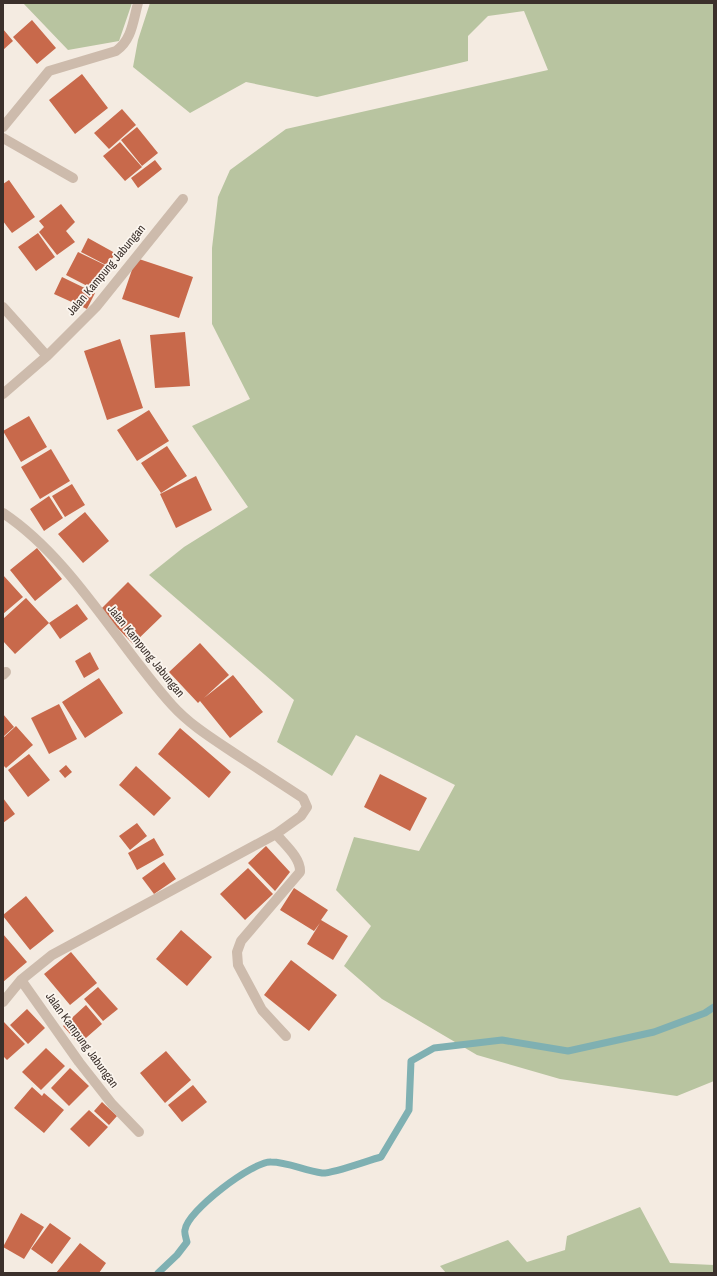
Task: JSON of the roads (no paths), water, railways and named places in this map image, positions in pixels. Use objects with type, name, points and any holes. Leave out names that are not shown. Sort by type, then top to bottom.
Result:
[{"type":"street","points":[[3,127],[49,71],[116,51],[124,45],[129,38],[138,3]]},
{"type":"street","points":[[3,138],[73,178]]},
{"type":"street","name":"Jalan Kampung Jabungan","points":[[3,394],[47,356],[96,307],[182,199]]},
{"type":"street","points":[[3,307],[47,356]]},
{"type":"street","name":"Jalan Kampung Jabungan","points":[[3,513],[36,540],[71,577],[152,682],[174,707],[204,733],[303,798],[306,807],[301,816],[276,834],[52,955],[21,980],[3,1002]]},
{"type":"street","points":[[276,834],[297,859],[300,866],[300,872],[241,942],[237,952],[238,965],[262,1010],[286,1036]]},
{"type":"street","name":"Jalan Kampung Jabungan","points":[[21,980],[79,1062],[112,1104],[139,1132]]},
{"type":"waterway","points":[[158,1273],[177,1255],[187,1242],[185,1230],[197,1211],[222,1188],[250,1170],[262,1164],[277,1162],[316,1172],[327,1173],[381,1157],[409,1110],[411,1061],[434,1048],[502,1040],[568,1051],[654,1032],[705,1013],[714,1007]]}]
